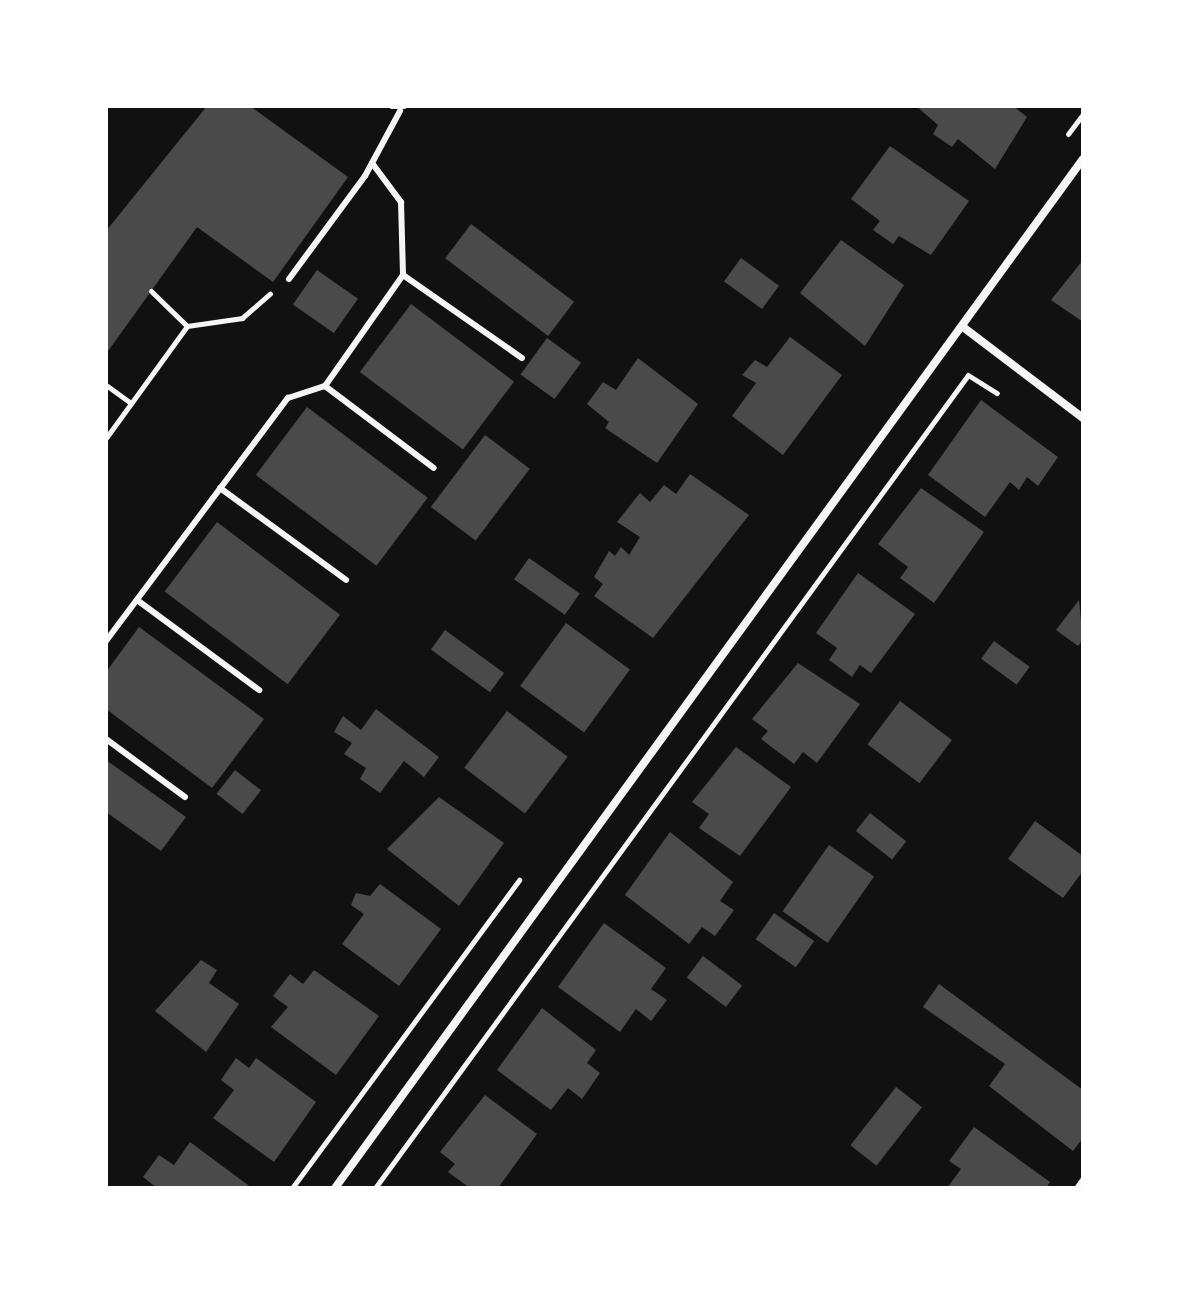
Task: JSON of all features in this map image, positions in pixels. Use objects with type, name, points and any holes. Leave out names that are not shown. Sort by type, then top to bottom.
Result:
[{"type":"street","points":[[335,1188],[1083,159]]},
{"type":"street","points":[[963,327],[1083,418]]},
{"type":"lane","points":[[289,279],[372,163],[402,108],[392,106]]},
{"type":"lane","points":[[106,641],[288,398],[325,386],[403,275],[401,202],[372,163]]},
{"type":"lane","points":[[403,275],[522,358]]},
{"type":"lane","points":[[325,386],[434,468]]},
{"type":"lane","points":[[220,488],[346,580]]},
{"type":"lane","points":[[137,600],[259,690]]},
{"type":"lane","points":[[106,739],[185,797]]},
{"type":"path","points":[[106,438],[187,326],[242,318],[289,279]]},
{"type":"path","points":[[151,291],[187,326]]},
{"type":"path","points":[[375,1188],[968,375],[986,386]]},
{"type":"path","points":[[106,385],[131,403]]},
{"type":"path","points":[[1076,1188],[1083,1178]]},
{"type":"building","points":[[207,106],[250,106],[348,177],[273,282],[197,227],[106,354],[106,231]]},
{"type":"building","points":[[916,106],[1013,106],[1027,117],[995,169],[958,139],[952,147],[933,134],[938,125]]},
{"type":"building","points":[[890,146],[969,201],[931,255],[899,236],[893,244],[873,230],[880,221],[851,199]]},
{"type":"building","points":[[471,224],[574,302],[548,336],[445,258]]},
{"type":"building","points":[[841,240],[904,285],[865,346],[800,293]]},
{"type":"building","points":[[741,258],[779,286],[762,309],[724,281]]},
{"type":"building","points":[[1083,260],[1083,322],[1051,300]]},
{"type":"building","points":[[317,270],[358,299],[334,333],[293,304]]},
{"type":"building","points":[[411,304],[514,382],[463,450],[360,372]]},
{"type":"building","points":[[790,337],[842,375],[783,455],[732,416],[756,383],[742,375],[755,360],[767,367]]},
{"type":"building","points":[[547,338],[581,363],[555,399],[521,374]]},
{"type":"building","points":[[638,358],[698,404],[657,463],[605,428],[609,422],[587,404],[603,382],[616,390]]},
{"type":"building","points":[[981,400],[1058,457],[1038,486],[1027,477],[1019,490],[1010,482],[985,517],[928,475]]},
{"type":"building","points":[[307,407],[428,498],[376,566],[256,475]]},
{"type":"building","points":[[485,435],[530,469],[476,541],[431,507]]},
{"type":"building","points":[[690,474],[749,515],[653,638],[594,596],[603,584],[594,577],[609,551],[615,556],[621,547],[629,555],[640,537],[617,522],[640,493],[650,502],[664,485],[676,494]]},
{"type":"building","points":[[921,488],[984,532],[934,603],[900,578],[908,567],[878,544]]},
{"type":"building","points":[[217,522],[340,615],[288,684],[165,591]]},
{"type":"building","points":[[529,558],[580,594],[565,615],[514,579]]},
{"type":"building","points":[[858,573],[915,614],[871,673],[860,665],[852,677],[829,660],[837,648],[816,633]]},
{"type":"building","points":[[1079,600],[1083,640],[1078,646],[1056,630]]},
{"type":"building","points":[[566,623],[630,669],[584,733],[520,686]]},
{"type":"building","points":[[139,627],[264,719],[212,788],[106,709],[106,672]]},
{"type":"building","points":[[445,630],[504,673],[490,692],[431,649]]},
{"type":"building","points":[[994,641],[1030,667],[1017,685],[981,659]]},
{"type":"building","points":[[798,663],[860,704],[817,763],[803,752],[794,764],[761,739],[768,731],[752,719]]},
{"type":"building","points":[[900,701],[952,740],[919,783],[868,744]]},
{"type":"building","points":[[376,709],[439,757],[424,777],[404,761],[380,793],[360,779],[366,768],[344,754],[352,743],[334,732],[343,716],[361,730]]},
{"type":"building","points":[[507,711],[568,757],[525,813],[464,768]]},
{"type":"building","points":[[736,747],[791,787],[740,856],[699,828],[709,814],[692,802]]},
{"type":"building","points":[[106,760],[186,817],[161,851],[106,812]]},
{"type":"building","points":[[235,770],[261,790],[243,814],[217,794]]},
{"type":"building","points":[[439,797],[504,843],[459,906],[387,849]]},
{"type":"building","points":[[870,813],[906,841],[892,859],[856,831]]},
{"type":"building","points":[[1035,821],[1083,856],[1083,871],[1063,898],[1008,859]]},
{"type":"building","points":[[670,832],[733,882],[720,901],[734,910],[715,936],[702,927],[689,944],[625,895]]},
{"type":"building","points":[[829,845],[874,877],[828,943],[783,911]]},
{"type":"building","points":[[380,884],[441,929],[399,986],[342,944],[364,914],[351,905],[356,893],[370,896]]},
{"type":"building","points":[[774,913],[814,941],[796,967],[756,939]]},
{"type":"building","points":[[604,923],[666,968],[651,989],[667,1000],[651,1021],[636,1009],[620,1032],[558,987]]},
{"type":"building","points":[[703,956],[742,985],[726,1007],[687,978]]},
{"type":"building","points":[[201,960],[217,970],[209,983],[239,1004],[206,1052],[155,1011]]},
{"type":"building","points":[[314,970],[379,1016],[336,1075],[271,1027],[288,1007],[273,996],[290,974],[303,984]]},
{"type":"building","points":[[939,984],[1083,1090],[1083,1138],[1073,1151],[989,1086],[1005,1064],[923,1007]]},
{"type":"building","points":[[542,1008],[596,1050],[587,1063],[600,1073],[582,1099],[568,1088],[551,1110],[497,1070]]},
{"type":"building","points":[[236,1058],[249,1068],[256,1058],[316,1102],[274,1162],[213,1118],[234,1090],[221,1080]]},
{"type":"building","points":[[896,1087],[922,1107],[876,1166],[850,1145]]},
{"type":"building","points":[[485,1095],[537,1134],[498,1188],[470,1188],[448,1172],[455,1164],[440,1152]]},
{"type":"building","points":[[974,1127],[1050,1182],[1046,1188],[947,1188],[961,1169],[949,1161]]},
{"type":"building","points":[[190,1142],[252,1188],[157,1188],[143,1177],[159,1155],[174,1165]]}]
